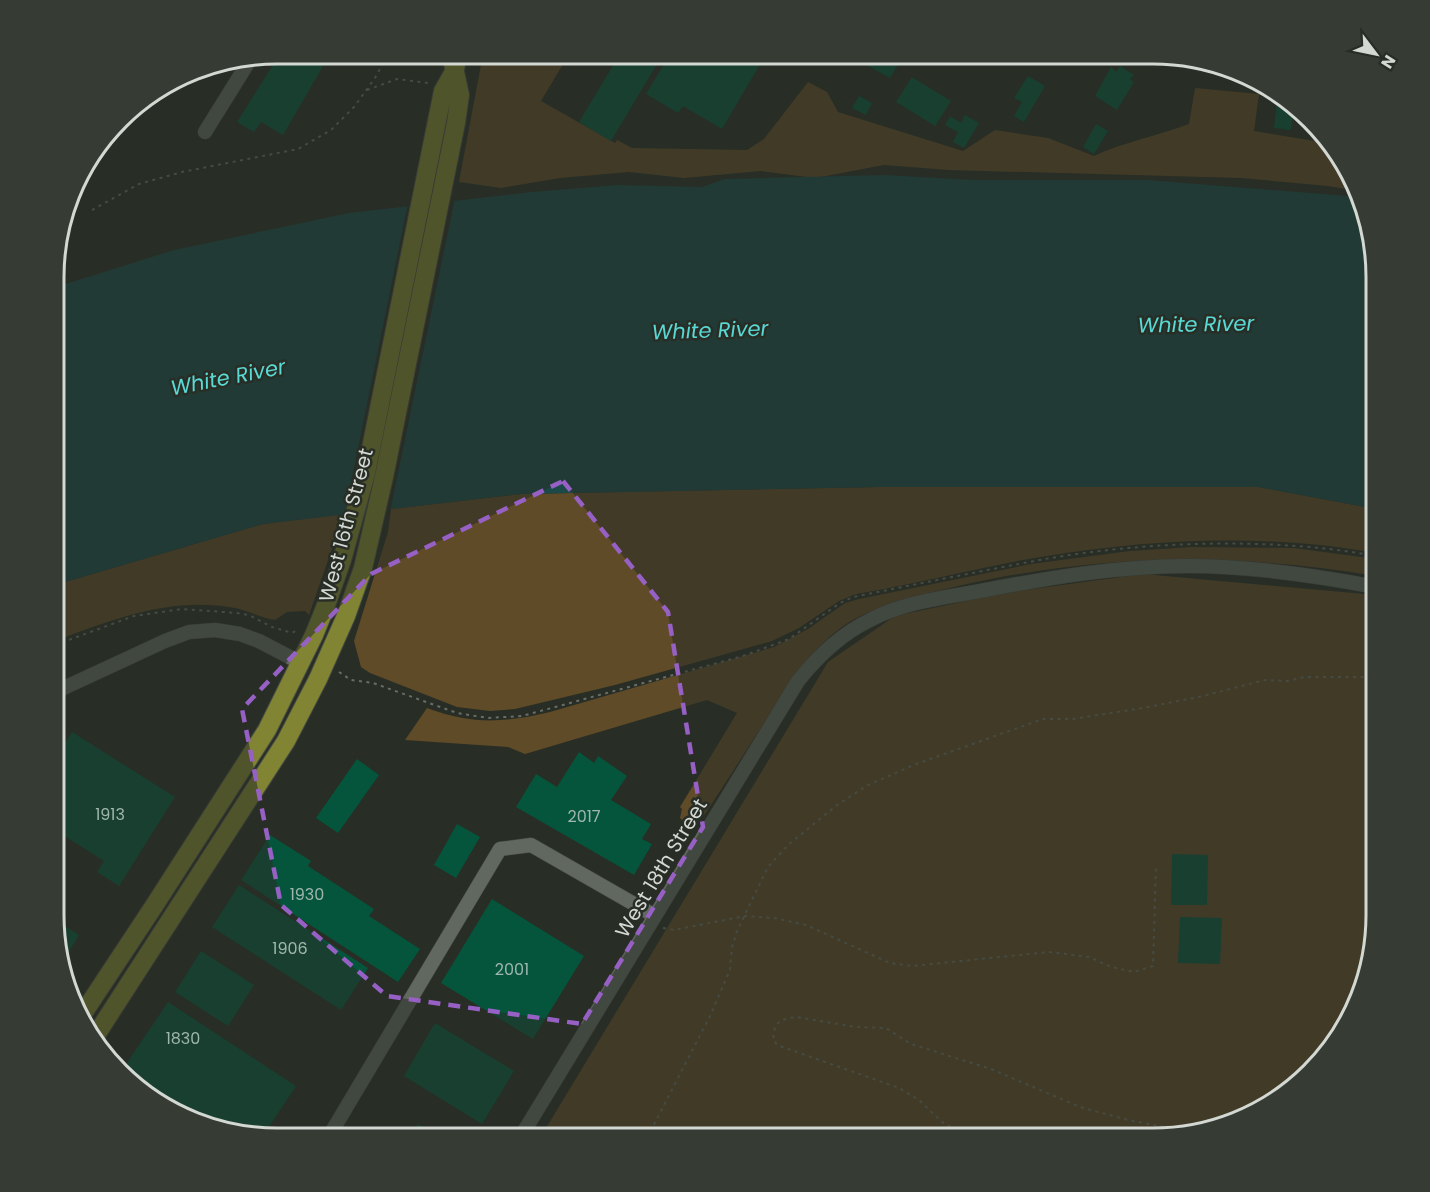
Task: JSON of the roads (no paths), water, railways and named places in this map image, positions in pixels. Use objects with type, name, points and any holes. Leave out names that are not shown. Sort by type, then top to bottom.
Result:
[{"type":"main road","name":"West 16th Street","points":[[86,1009],[267,730],[314,635],[342,560],[366,473],[443,91],[454,64]]},
{"type":"main road","name":"West 16th Street","points":[[99,1031],[286,741],[346,616],[363,568],[384,477],[456,123],[460,95],[458,64]]},
{"type":"street","points":[[205,132],[246,67]]},
{"type":"street","name":"West 18th Street","points":[[526,1128],[798,681],[825,651],[850,632],[885,613],[916,603],[1035,580],[1111,570],[1186,566],[1230,567],[1293,573],[1365,585]]},
{"type":"street","points":[[65,687],[165,640],[189,632],[215,630],[240,634],[259,641],[301,663]]},
{"type":"street","points":[[334,1128],[500,849],[531,844],[652,921]]},
{"type":"water","name":"White River","points":[[885,175],[971,180],[1147,180],[1349,196],[1358,222],[1365,263],[1365,507],[1258,487],[879,487],[521,494],[263,524],[64,582],[64,284],[174,250],[349,213],[532,192],[618,185],[702,187],[725,179]]}]
